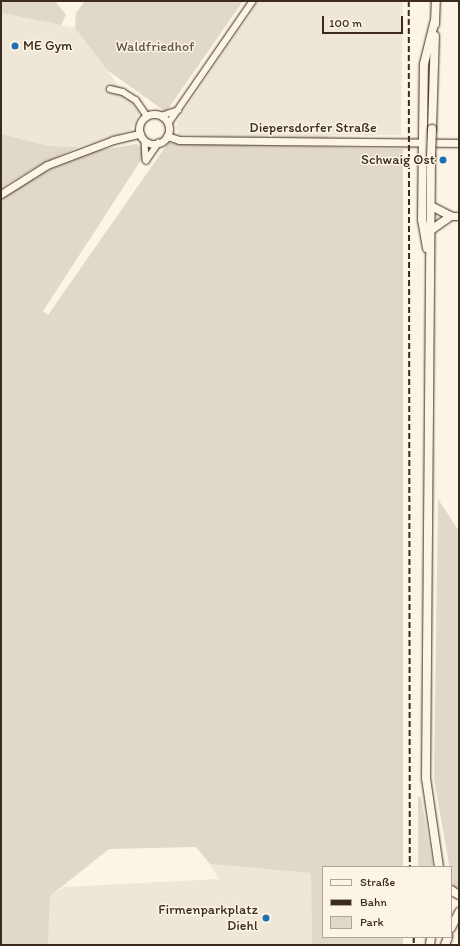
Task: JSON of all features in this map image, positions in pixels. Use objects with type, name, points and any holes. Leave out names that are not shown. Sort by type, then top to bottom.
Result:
[{"type":"main road","points":[[436,1],[431,157],[426,778],[438,864]]},
{"type":"main road","points":[[430,266],[422,220],[422,142],[424,64],[435,20]]},
{"type":"main road","points":[[431,206],[455,216]]},
{"type":"main road","points":[[431,230],[455,216]]},
{"type":"main road","points":[[452,926],[459,912]]},
{"type":"street","points":[[147,116],[141,124],[140,134],[145,141],[146,161],[158,143],[167,136],[168,124],[253,1]]},
{"type":"street","points":[[110,89],[123,92],[136,100],[147,116]]},
{"type":"street","points":[[147,116],[161,116],[178,110]]},
{"type":"street","points":[[161,116],[168,124]]},
{"type":"street","points":[[1,194],[47,165],[113,140],[140,134]]},
{"type":"street","name":"Diepersdorfer Straße","points":[[167,136],[179,140],[459,143]]},
{"type":"street","points":[[145,141],[158,143]]},
{"type":"shaded area","points":[[259,1],[403,1],[401,135],[333,135],[323,139],[179,135],[176,127],[181,115]]},
{"type":"shaded area","points":[[1,13],[75,28],[139,113],[131,130],[78,147],[49,146],[1,134]]},
{"type":"shaded area","points":[[210,864],[311,873],[312,945],[1,945],[48,944],[50,896],[64,887],[219,879]]},
{"type":"green space","points":[[1,1],[55,1],[66,15],[61,25],[1,13]]},
{"type":"green space","name":"Waldfriedhof","points":[[85,1],[243,1],[166,112],[107,70],[75,28],[76,13]]},
{"type":"green space","points":[[1,134],[49,146],[78,147],[34,168],[1,188]]},
{"type":"green space","points":[[168,143],[403,149],[403,866],[322,866],[322,938],[403,938],[403,945],[312,945],[311,873],[210,864],[196,847],[109,849],[50,896],[48,944],[1,945],[1,199],[25,180],[95,151],[136,144],[147,151],[43,311],[48,315]]},
{"type":"green space","points":[[438,499],[459,531],[459,891],[453,887],[452,866],[449,866],[434,779]]},
{"type":"green space","points":[[418,797],[421,797],[433,866],[418,866]]},
{"type":"railway","points":[[409,1],[410,866]]},
{"type":"railway","points":[[414,938],[414,945]]},
{"type":"place","name":"ME Gym","points":[[15,46]]},
{"type":"place","name":"Schwaig Ost","points":[[443,160]]},
{"type":"place","name":"Firmenparkplatz Diehl","points":[[266,918]]}]
